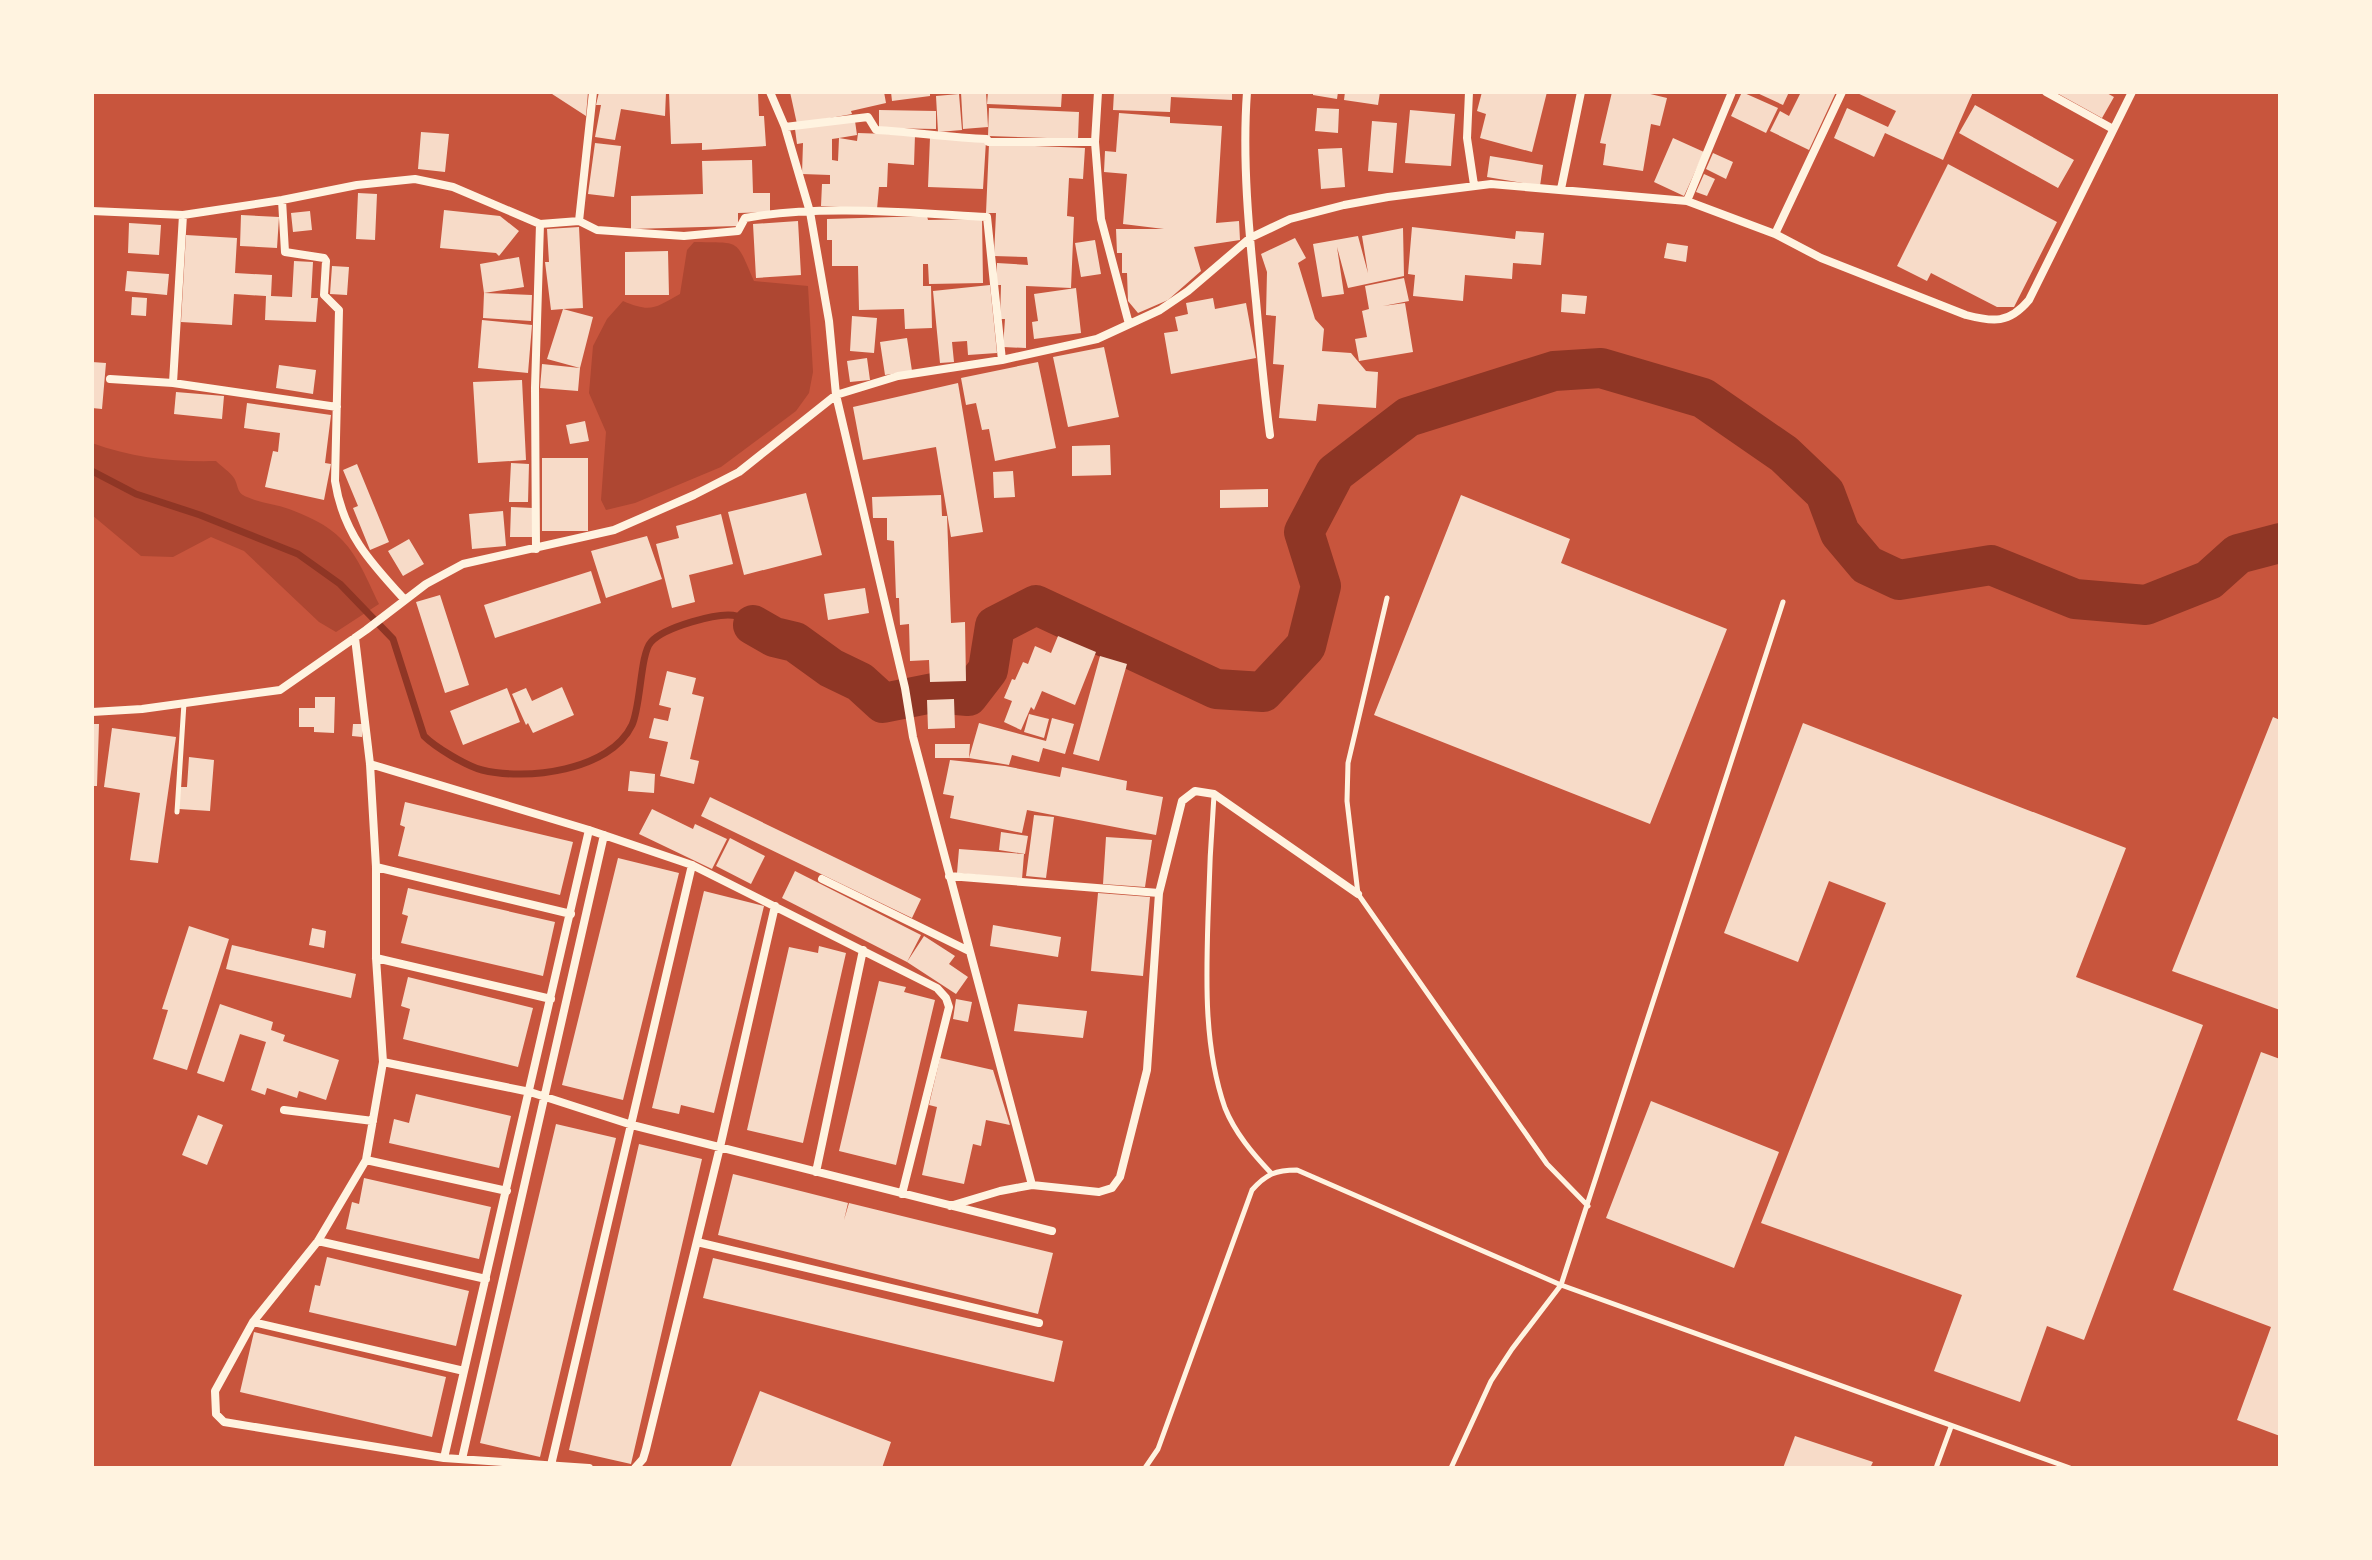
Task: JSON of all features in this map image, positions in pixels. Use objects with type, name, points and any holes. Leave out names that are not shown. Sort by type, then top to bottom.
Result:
[{"type":"street","points":[[579,221],[593,92]]},
{"type":"street","points":[[770,92],[785,127],[810,212],[829,321],[836,395],[905,688],[913,737],[1032,1185]]},
{"type":"street","points":[[1098,92],[1095,142],[1101,219],[1129,324]]},
{"type":"street","points":[[1247,92],[1245,120],[1250,238],[1260,363],[1270,435]]},
{"type":"street","points":[[1469,92],[1467,138],[1474,185]]},
{"type":"street","points":[[1561,189],[1581,92]]},
{"type":"street","points":[[1687,201],[1732,92]]},
{"type":"street","points":[[1775,234],[1842,92]]},
{"type":"street","points":[[2046,92],[2113,129]]},
{"type":"street","points":[[92,712],[280,690],[366,630],[404,599],[463,564],[614,530],[739,472],[836,395],[898,376],[1002,360],[1097,339],[1160,310],[1188,291],[1250,238],[1290,219],[1344,205],[1474,185],[1561,189],[1687,201],[1775,234],[1821,258],[1966,315],[1986,320],[2005,319],[2018,313],[2029,300],[2132,92]]},
{"type":"street","points":[[785,127],[868,117],[876,130],[925,133],[939,137],[987,139],[988,142],[1095,142]]},
{"type":"street","points":[[92,211],[183,215],[357,185],[415,179],[453,187],[540,224],[579,221],[597,230],[684,236],[738,231],[745,218],[810,212],[909,212],[987,217],[1002,360]]},
{"type":"street","points":[[282,200],[285,252],[324,258],[324,295],[339,310],[335,481],[342,513],[366,557],[404,599]]},
{"type":"street","points":[[173,383],[183,215]]},
{"type":"street","points":[[536,549],[535,388],[540,224]]},
{"type":"street","points":[[110,379],[173,383],[337,407]]},
{"type":"street","points":[[355,638],[370,764],[376,867],[376,958],[383,1062],[373,1121],[366,1160],[318,1241],[253,1322],[215,1391],[216,1414],[224,1422],[444,1458],[589,1468]]},
{"type":"street","points":[[370,764],[589,830],[692,865],[937,988],[949,1007],[902,1194]]},
{"type":"street","points":[[950,1206],[1032,1185],[1099,1192],[1112,1188],[1120,1177],[1147,1070],[1159,893],[1182,801],[1195,791],[1214,794],[1358,894]]},
{"type":"street","points":[[444,1458],[589,830]]},
{"type":"street","points":[[462,1459],[604,835]]},
{"type":"street","points":[[551,1465],[692,865]]},
{"type":"street","points":[[376,867],[571,914]]},
{"type":"street","points":[[949,876],[1159,893]]},
{"type":"street","points":[[822,879],[969,951]]},
{"type":"street","points":[[635,1468],[643,1459],[646,1449],[775,906]]},
{"type":"street","points":[[568,927],[582,930]]},
{"type":"street","points":[[816,1172],[863,950]]},
{"type":"street","points":[[376,958],[551,999]]},
{"type":"street","points":[[383,1062],[530,1092],[632,1125],[1052,1231]]},
{"type":"street","points":[[284,1110],[373,1121]]},
{"type":"street","points":[[366,1160],[507,1191]]},
{"type":"street","points":[[318,1241],[486,1279]]},
{"type":"street","points":[[697,1242],[1039,1323]]},
{"type":"street","points":[[253,1322],[464,1371]]},
{"type":"lane","points":[[1387,598],[1348,763],[1347,801],[1358,894],[1547,1164],[1588,1206]]},
{"type":"lane","points":[[1451,1468],[1491,1381],[1561,1285],[1783,602]]},
{"type":"lane","points":[[177,812],[184,703]]},
{"type":"lane","points":[[1214,794],[1209,870],[1207,1017],[1216,1076],[1226,1110],[1253,1155],[1271,1173]]},
{"type":"lane","points":[[1145,1468],[1158,1449],[1252,1190],[1263,1177],[1278,1170],[1297,1170],[1561,1285],[2070,1468]]},
{"type":"lane","points":[[1936,1468],[1951,1427]]},
{"type":"shaded area","points":[[694,242],[721,242],[735,246],[754,281],[808,286],[813,372],[809,393],[796,411],[721,467],[635,503],[606,510],[601,500],[606,432],[589,393],[593,346],[607,319],[623,301],[647,308],[680,294],[687,250]]},
{"type":"shaded area","points":[[92,443],[153,458],[216,461],[236,481],[243,495],[289,509],[336,534],[355,556],[379,604],[336,632],[319,622],[244,551],[211,537],[173,557],[141,556],[92,515]]},
{"type":"building","points":[[549,92],[588,92],[586,116]]},
{"type":"building","points":[[599,92],[666,92],[665,116],[621,109],[615,140],[595,137],[601,105],[596,105]]},
{"type":"building","points":[[669,92],[758,92],[759,116],[764,116],[766,146],[702,150],[702,143],[671,144]]},
{"type":"building","points":[[790,92],[884,92],[886,103],[851,111],[852,114],[797,124]]},
{"type":"building","points":[[891,92],[930,92],[930,96],[892,101]]},
{"type":"building","points":[[961,92],[986,92],[988,127],[963,129]]},
{"type":"building","points":[[988,92],[1062,92],[1061,107],[987,104]]},
{"type":"building","points":[[1114,92],[1232,92],[1232,100],[1171,97],[1170,112],[1113,110]]},
{"type":"building","points":[[1313,92],[1338,92],[1337,99],[1313,95]]},
{"type":"building","points":[[1345,92],[1380,92],[1378,105],[1344,100]]},
{"type":"building","points":[[1482,92],[1547,92],[1532,152],[1480,138],[1486,114],[1477,111]]},
{"type":"building","points":[[1612,92],[1642,92],[1667,98],[1660,126],[1651,124],[1643,171],[1603,165],[1606,144],[1600,143]]},
{"type":"building","points":[[1742,92],[1778,108],[1766,133],[1731,116]]},
{"type":"building","points":[[1755,92],[1789,92],[1783,105]]},
{"type":"building","points":[[1801,92],[1836,92],[1809,150],[1770,131],[1780,111],[1789,116]]},
{"type":"building","points":[[1855,92],[1973,92],[1943,160],[1885,133],[1874,157],[1834,138],[1847,108],[1888,127],[1896,111]]},
{"type":"building","points":[[2055,92],[2105,92],[2114,97],[2102,118]]},
{"type":"building","points":[[959,94],[962,130],[938,132],[936,96]]},
{"type":"building","points":[[1975,105],[2074,160],[2058,188],[1959,133]]},
{"type":"building","points":[[989,108],[1079,112],[1078,139],[988,136]]},
{"type":"building","points":[[1317,108],[1339,109],[1338,133],[1315,131]]},
{"type":"building","points":[[879,110],[936,111],[936,129],[879,128]]},
{"type":"building","points":[[1410,110],[1455,114],[1451,166],[1405,163]]},
{"type":"building","points":[[1119,113],[1170,117],[1170,123],[1222,126],[1216,223],[1239,221],[1240,240],[1194,247],[1201,271],[1168,300],[1138,313],[1128,301],[1127,273],[1122,273],[1122,253],[1117,253],[1116,229],[1164,229],[1123,224],[1127,174],[1104,172],[1105,151],[1116,152]]},
{"type":"building","points":[[855,121],[857,135],[839,138],[857,141],[858,133],[915,135],[914,165],[888,163],[887,187],[879,187],[877,209],[821,206],[822,184],[830,184],[830,175],[802,174],[803,143],[797,144],[795,129]],"holes":[[[839,138],[838,161],[832,160],[832,139]]]},
{"type":"building","points":[[1372,121],[1397,123],[1393,173],[1368,171]]},
{"type":"building","points":[[421,132],[449,134],[445,172],[418,169]]},
{"type":"building","points":[[930,138],[986,141],[983,189],[928,187]]},
{"type":"building","points":[[1673,138],[1704,152],[1684,196],[1654,182]]},
{"type":"building","points":[[595,143],[621,146],[614,197],[588,194]]},
{"type":"building","points":[[989,144],[1085,148],[1083,179],[1069,178],[1067,216],[1074,217],[1071,288],[1026,286],[1026,348],[1003,347],[1005,319],[1000,319],[1001,285],[996,285],[997,263],[1028,265],[1027,257],[994,256],[996,213],[986,213]]},
{"type":"building","points":[[1342,148],[1345,187],[1321,189],[1318,149]]},
{"type":"building","points":[[1713,153],[1733,162],[1726,179],[1706,169]]},
{"type":"building","points":[[1490,156],[1543,165],[1540,186],[1487,177]]},
{"type":"building","points":[[752,160],[753,193],[770,193],[770,212],[738,213],[738,226],[631,229],[631,196],[703,194],[702,161]]},
{"type":"building","points":[[1948,164],[2057,222],[2014,307],[1997,307],[1931,273],[1927,281],[1897,266]]},
{"type":"building","points":[[1704,174],[1715,179],[1707,196],[1696,192]]},
{"type":"building","points":[[358,193],[377,194],[375,240],[356,239]]},
{"type":"building","points":[[444,210],[500,216],[519,231],[499,256],[496,253],[440,248]]},
{"type":"building","points":[[310,211],[312,230],[293,232],[291,213]]},
{"type":"building","points":[[241,215],[279,217],[277,248],[240,246]]},
{"type":"building","points":[[927,216],[928,220],[982,219],[983,283],[929,284],[928,264],[923,264],[923,286],[931,286],[932,328],[905,329],[904,309],[859,310],[858,266],[832,266],[832,240],[827,240],[827,219]]},
{"type":"building","points":[[798,221],[801,275],[756,278],[753,224]]},
{"type":"building","points":[[129,223],[161,225],[159,255],[128,253]]},
{"type":"building","points":[[579,227],[583,308],[551,310],[545,262],[549,262],[547,229]]},
{"type":"building","points":[[1412,227],[1515,239],[1516,231],[1544,233],[1541,265],[1513,263],[1512,279],[1465,275],[1463,301],[1413,296],[1415,275],[1408,274]]},
{"type":"building","points":[[1403,228],[1404,276],[1348,288],[1337,247],[1344,294],[1322,297],[1313,244],[1358,236],[1368,273],[1362,236]]},
{"type":"building","points":[[186,235],[237,238],[235,273],[272,275],[271,296],[292,297],[294,261],[313,262],[311,298],[318,298],[316,322],[265,320],[266,296],[234,294],[232,325],[181,322]]},
{"type":"building","points":[[1295,238],[1306,258],[1298,263],[1315,319],[1324,329],[1322,351],[1351,353],[1366,371],[1378,372],[1376,408],[1318,404],[1316,421],[1279,418],[1284,365],[1273,364],[1276,316],[1266,315],[1267,272],[1261,254]]},
{"type":"building","points":[[1095,240],[1101,274],[1081,277],[1075,243]]},
{"type":"building","points":[[1667,243],[1688,246],[1686,262],[1664,258]]},
{"type":"building","points":[[668,251],[669,295],[625,295],[625,252]]},
{"type":"building","points":[[519,257],[524,287],[484,293],[480,264]]},
{"type":"building","points":[[332,266],[349,267],[347,295],[330,294]]},
{"type":"building","points":[[127,271],[169,274],[167,295],[125,291]]},
{"type":"building","points":[[1404,278],[1409,301],[1383,306],[1405,303],[1413,352],[1359,361],[1355,339],[1367,337],[1362,311],[1369,309],[1365,286]]},
{"type":"building","points":[[990,285],[997,353],[968,355],[967,341],[952,342],[954,362],[940,363],[933,291]]},
{"type":"building","points":[[1076,288],[1081,333],[1034,339],[1032,322],[1038,321],[1034,294]]},
{"type":"building","points":[[484,293],[532,295],[531,321],[483,318]]},
{"type":"building","points":[[1562,294],[1587,296],[1585,314],[1561,312]]},
{"type":"building","points":[[132,297],[147,298],[146,316],[131,315]]},
{"type":"building","points":[[1213,298],[1215,309],[1246,303],[1256,358],[1171,374],[1164,333],[1178,331],[1175,317],[1188,314],[1186,303]]},
{"type":"building","points":[[563,309],[593,317],[580,368],[547,359]]},
{"type":"building","points":[[852,316],[877,318],[874,353],[850,351]]},
{"type":"building","points":[[482,320],[532,325],[528,373],[478,368]]},
{"type":"building","points":[[907,338],[912,371],[885,375],[880,342]]},
{"type":"building","points":[[1104,347],[1119,417],[1068,427],[1053,357]]},
{"type":"building","points":[[867,358],[870,380],[850,382],[847,361]]},
{"type":"building","points":[[92,362],[106,363],[102,409],[92,408]]},
{"type":"building","points":[[1038,362],[1056,448],[995,461],[989,429],[982,430],[976,403],[966,405],[961,378]]},
{"type":"building","points":[[542,364],[580,368],[578,391],[540,388]]},
{"type":"building","points":[[279,365],[316,370],[313,394],[276,388]]},
{"type":"building","points":[[522,380],[526,460],[478,463],[473,382]]},
{"type":"building","points":[[958,383],[983,532],[951,537],[936,447],[863,460],[853,407]]},
{"type":"building","points":[[176,392],[224,396],[222,419],[174,414]]},
{"type":"building","points":[[247,403],[331,415],[325,463],[331,464],[324,500],[265,487],[273,451],[278,452],[280,433],[244,428]]},
{"type":"building","points":[[585,421],[589,441],[570,444],[566,425]]},
{"type":"building","points":[[1110,445],[1111,475],[1072,476],[1072,446]]},
{"type":"building","points":[[542,458],[588,458],[588,531],[542,531]]},
{"type":"building","points":[[511,463],[529,464],[528,502],[509,502]]},
{"type":"building","points":[[357,464],[389,542],[370,550],[353,508],[358,506],[343,470]]},
{"type":"building","points":[[1013,471],[1015,497],[994,498],[993,472]]},
{"type":"building","points":[[1268,489],[1268,507],[1220,508],[1220,490]]},
{"type":"building","points":[[806,493],[822,555],[744,575],[728,512]]},
{"type":"building","points":[[941,495],[942,516],[947,516],[951,623],[965,622],[966,681],[930,682],[929,660],[910,661],[909,624],[900,625],[899,598],[896,598],[894,541],[887,540],[887,518],[873,518],[872,497]]},
{"type":"building","points":[[1461,495],[1570,539],[1561,563],[1727,629],[1650,824],[1374,715]]},
{"type":"building","points":[[511,507],[533,508],[532,537],[510,537]]},
{"type":"building","points":[[503,511],[506,546],[472,549],[469,514]]},
{"type":"building","points":[[721,514],[733,564],[689,575],[695,602],[672,608],[656,544],[679,538],[676,526]]},
{"type":"building","points":[[647,536],[662,579],[606,598],[591,551]]},
{"type":"building","points":[[409,539],[424,564],[403,576],[388,551]]},
{"type":"building","points":[[591,571],[601,603],[495,638],[484,605]]},
{"type":"building","points":[[865,588],[869,613],[828,620],[824,594]]},
{"type":"building","points":[[440,595],[469,685],[445,693],[416,602]]},
{"type":"building","points":[[1058,636],[1096,652],[1075,705],[1042,691],[1021,730],[1004,722],[1012,701],[1004,698],[1012,679],[1015,680],[1023,662],[1028,664],[1035,646],[1051,653]]},
{"type":"building","points":[[1100,656],[1127,664],[1099,761],[1073,754]]},
{"type":"building","points":[[667,671],[696,678],[692,694],[704,697],[690,759],[699,761],[694,784],[660,776],[668,742],[649,738],[654,718],[668,721],[671,708],[659,705]]},
{"type":"building","points":[[562,687],[574,715],[533,733],[512,694],[526,688],[532,701]]},
{"type":"building","points":[[507,688],[520,722],[463,745],[450,711]]},
{"type":"building","points":[[315,697],[335,697],[334,733],[314,732],[314,727],[299,727],[299,708],[315,708]]},
{"type":"building","points":[[954,699],[955,728],[928,729],[927,700]]},
{"type":"building","points":[[1029,714],[1049,719],[1044,738],[1024,732]]},
{"type":"building","points":[[2273,717],[2280,720],[2280,1010],[2172,971]]},
{"type":"building","points":[[1052,718],[1074,724],[1065,754],[1043,748],[1039,762],[1012,755],[1009,765],[969,758],[979,723],[1046,741]]},
{"type":"building","points":[[1803,723],[2126,848],[2076,977],[2203,1025],[2084,1340],[2047,1326],[2020,1402],[1934,1371],[1962,1295],[1761,1223],[1886,903],[1829,881],[1798,962],[1724,933]]},
{"type":"building","points":[[92,724],[99,724],[97,786],[92,786]]},
{"type":"building","points":[[353,724],[363,724],[362,737],[352,736]]},
{"type":"building","points":[[112,728],[176,737],[158,863],[130,860],[140,793],[104,787]]},
{"type":"building","points":[[935,744],[970,744],[969,758],[935,758]]},
{"type":"building","points":[[189,757],[214,760],[210,811],[179,809],[180,787],[187,787]]},
{"type":"building","points":[[950,760],[1005,766],[1060,777],[1062,767],[1127,781],[1126,790],[1163,797],[1156,835],[1027,810],[1022,833],[950,818],[954,796],[943,794]]},
{"type":"building","points":[[630,771],[655,774],[654,793],[628,791]]},
{"type":"building","points":[[710,797],[921,899],[912,918],[701,816]]},
{"type":"building","points":[[405,802],[573,842],[560,895],[398,856],[405,827],[400,825]]},
{"type":"building","points":[[652,809],[693,829],[695,824],[727,839],[712,869],[639,834]]},
{"type":"building","points":[[1034,815],[1054,817],[1046,878],[1026,876]]},
{"type":"building","points":[[1001,832],[1028,836],[1025,854],[999,850]]},
{"type":"building","points":[[1106,837],[1152,840],[1145,887],[1103,884]]},
{"type":"building","points":[[730,838],[765,856],[751,884],[716,866]]},
{"type":"building","points":[[959,849],[1024,854],[1022,879],[957,873]]},
{"type":"building","points":[[618,858],[679,873],[623,1100],[562,1085]]},
{"type":"building","points":[[795,871],[921,935],[907,962],[782,898]]},
{"type":"building","points":[[408,888],[555,922],[543,976],[401,943],[408,916],[402,914]]},
{"type":"building","points":[[704,891],[764,906],[714,1113],[681,1105],[679,1114],[652,1108]]},
{"type":"building","points":[[1098,893],[1150,897],[1143,976],[1091,971]]},
{"type":"building","points":[[993,925],[1061,937],[1058,957],[990,946]]},
{"type":"building","points":[[189,926],[229,939],[187,1070],[153,1059],[168,1010],[162,1009]]},
{"type":"building","points":[[312,928],[326,931],[324,948],[309,945]]},
{"type":"building","points":[[924,936],[955,956],[949,964],[968,977],[956,994],[907,962]]},
{"type":"building","points":[[232,945],[356,974],[351,998],[226,969]]},
{"type":"building","points":[[819,946],[846,953],[803,1143],[747,1130],[789,947],[818,953]]},
{"type":"building","points":[[408,977],[533,1008],[518,1067],[403,1039],[410,1009],[401,1006]]},
{"type":"building","points":[[879,981],[906,987],[904,992],[935,1000],[896,1165],[839,1151]]},
{"type":"building","points":[[956,999],[972,1002],[968,1022],[953,1019]]},
{"type":"building","points":[[220,1004],[273,1022],[271,1030],[285,1035],[283,1041],[339,1060],[326,1100],[299,1091],[297,1098],[267,1088],[265,1095],[251,1090],[266,1042],[240,1034],[224,1082],[197,1073]]},
{"type":"building","points":[[1018,1004],[1087,1011],[1083,1038],[1014,1031]]},
{"type":"building","points":[[2261,1052],[2280,1059],[2280,1436],[2237,1420],[2271,1327],[2173,1290]]},
{"type":"building","points":[[940,1058],[993,1070],[1010,1125],[986,1120],[981,1146],[973,1144],[964,1184],[922,1175],[937,1107],[929,1105]]},
{"type":"building","points":[[416,1094],[511,1116],[499,1168],[389,1143],[394,1119],[409,1123]]},
{"type":"building","points":[[1651,1101],[1779,1152],[1734,1268],[1606,1218]]},
{"type":"building","points":[[198,1115],[223,1125],[207,1165],[182,1155]]},
{"type":"building","points":[[556,1124],[616,1138],[540,1457],[480,1443]]},
{"type":"building","points":[[639,1144],[702,1159],[631,1464],[569,1450]]},
{"type":"building","points":[[733,1174],[848,1203],[844,1220],[849,1203],[1053,1253],[1038,1314],[718,1235]]},
{"type":"building","points":[[364,1178],[491,1207],[479,1259],[346,1229],[352,1202],[359,1204]]},
{"type":"building","points":[[327,1257],[469,1291],[456,1346],[309,1312],[315,1285],[320,1286]]},
{"type":"building","points":[[713,1258],[1063,1341],[1054,1382],[703,1298]]},
{"type":"building","points":[[254,1332],[446,1377],[432,1437],[240,1392]]},
{"type":"building","points":[[760,1391],[891,1442],[882,1468],[730,1468]]},
{"type":"building","points":[[1795,1436],[1873,1462],[1870,1468],[1783,1468]]},
{"type":"waterway","points":[[753,625],[774,637],[795,642],[831,668],[860,682],[883,703],[933,693],[968,696],[988,670],[995,626],[1036,605],[1216,689],[1263,692],[1306,646],[1321,586],[1304,532],[1335,473],[1408,417],[1554,371],[1601,368],[1703,398],[1784,454],[1825,493],[1840,533],[1867,565],[1899,580],[1991,565],[2075,599],[2146,605],[2209,580],[2238,554],[2280,543]]},
{"type":"waterway","points":[[92,471],[136,494],[200,515],[298,554],[340,584],[393,639],[424,736],[451,756],[482,770],[543,773],[565,769],[605,753],[621,741],[632,725],[647,648],[651,642],[667,631],[705,618],[737,616],[753,625]]}]
